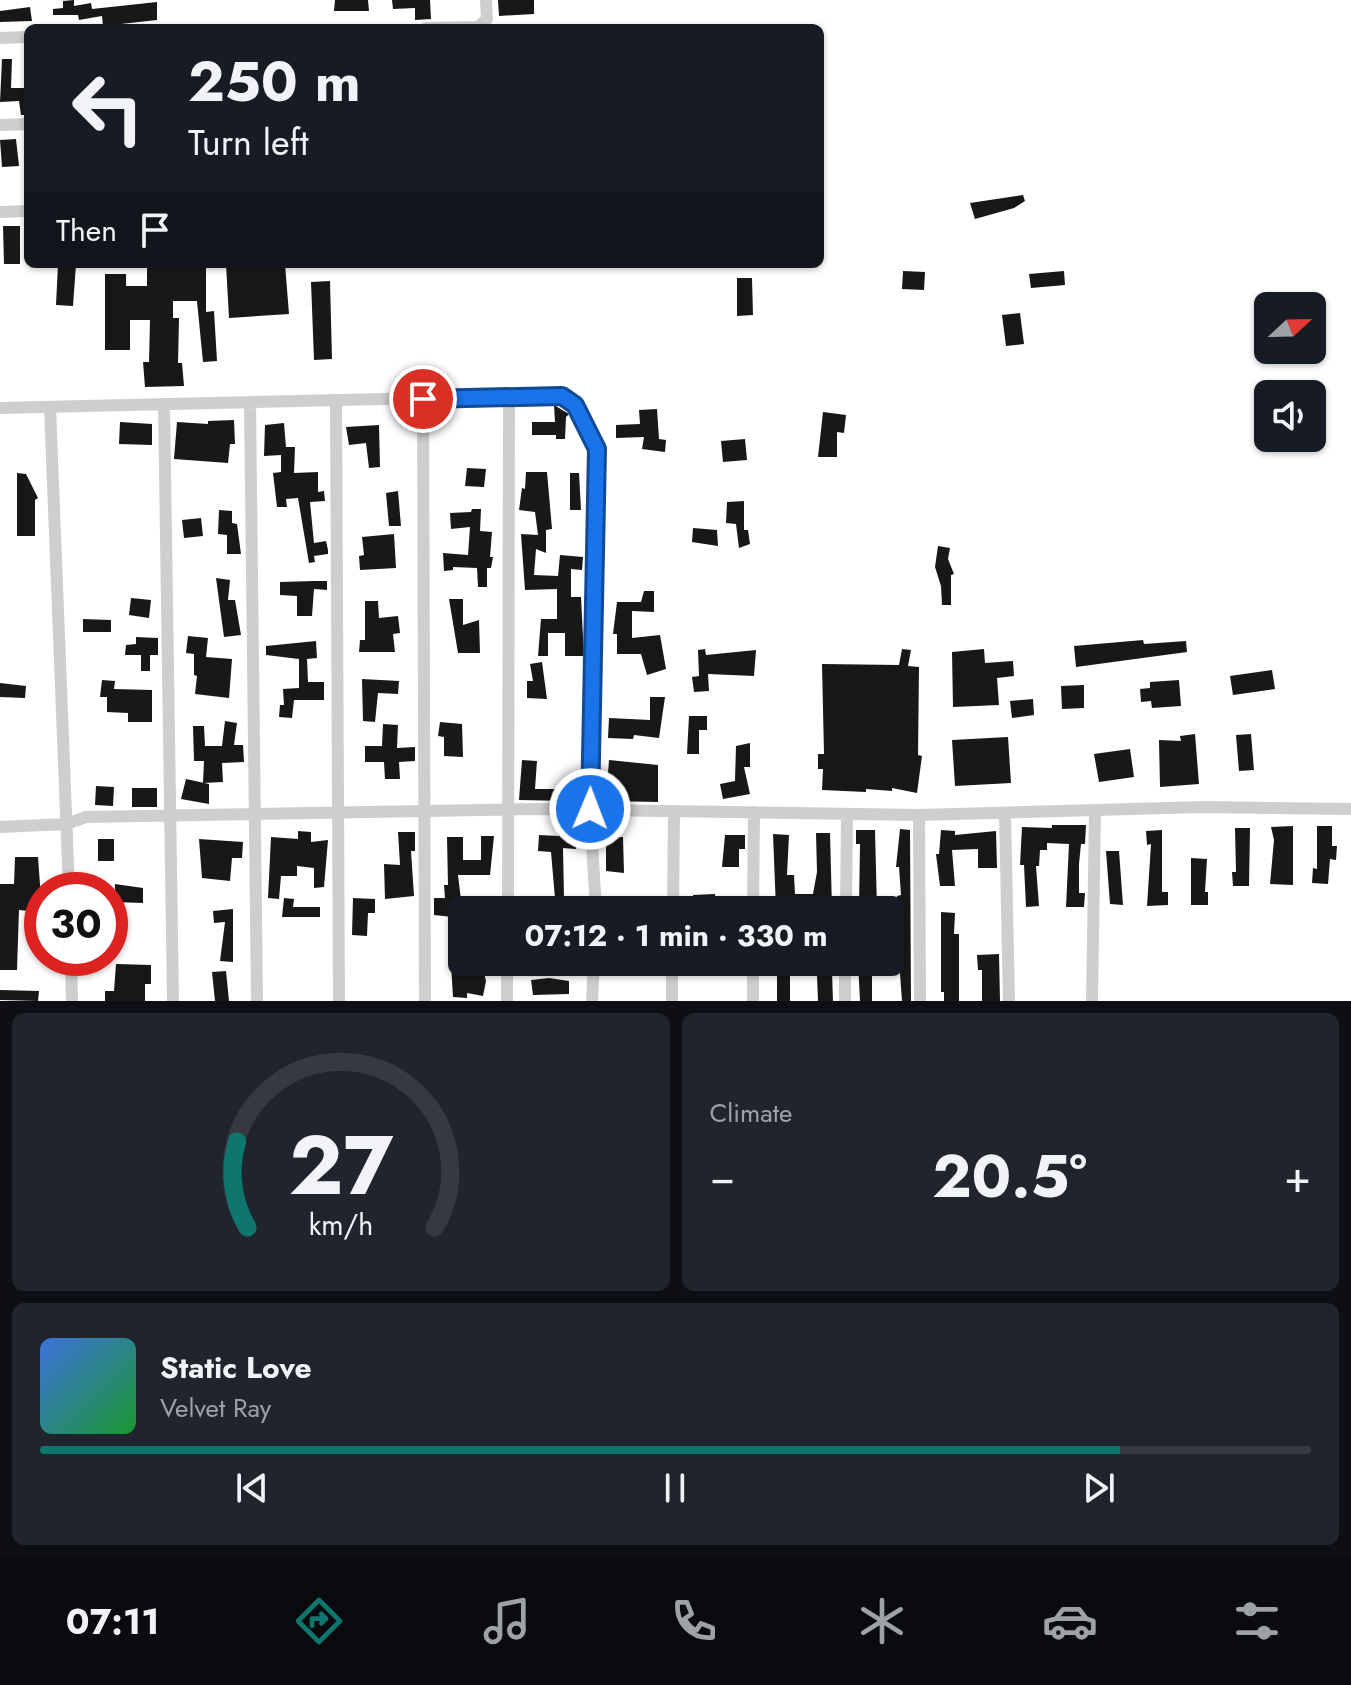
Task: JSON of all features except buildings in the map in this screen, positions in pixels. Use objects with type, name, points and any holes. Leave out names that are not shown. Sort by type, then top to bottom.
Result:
[{"type":"street","points":[[481,24],[487,19],[486,0]]},
{"type":"street","points":[[0,38],[24,37]]},
{"type":"street","points":[[0,125],[24,124]]},
{"type":"street","points":[[0,212],[24,211]]},
{"type":"street","points":[[0,408],[562,396],[575,405],[597,449],[590,809],[595,896]]},
{"type":"street","points":[[508,896],[509,397]]},
{"type":"street","points":[[423,399],[425,1001]]},
{"type":"street","points":[[336,401],[339,1001]]},
{"type":"street","points":[[250,403],[257,1001]]},
{"type":"street","points":[[164,404],[173,1001]]},
{"type":"street","points":[[50,407],[68,872]]},
{"type":"street","points":[[0,827],[66,824],[86,817],[509,809],[919,815],[1203,807],[1351,809]]},
{"type":"street","points":[[673,896],[674,811]]},
{"type":"street","points":[[753,896],[754,812]]},
{"type":"street","points":[[1092,1001],[1095,812]]},
{"type":"street","points":[[846,896],[847,814]]},
{"type":"street","points":[[1005,814],[1009,1001]]},
{"type":"street","points":[[919,815],[920,1001]]},
{"type":"street","points":[[71,976],[72,1001]]},
{"type":"street","points":[[507,976],[507,1001]]},
{"type":"street","points":[[592,1001],[593,976]]},
{"type":"street","points":[[672,976],[672,1001]]},
{"type":"street","points":[[753,976],[753,1001]]},
{"type":"street","points":[[845,976],[845,1001]]},
{"type":"route","points":[[423,399],[562,396],[575,405],[587,423],[597,449],[590,809]]}]
